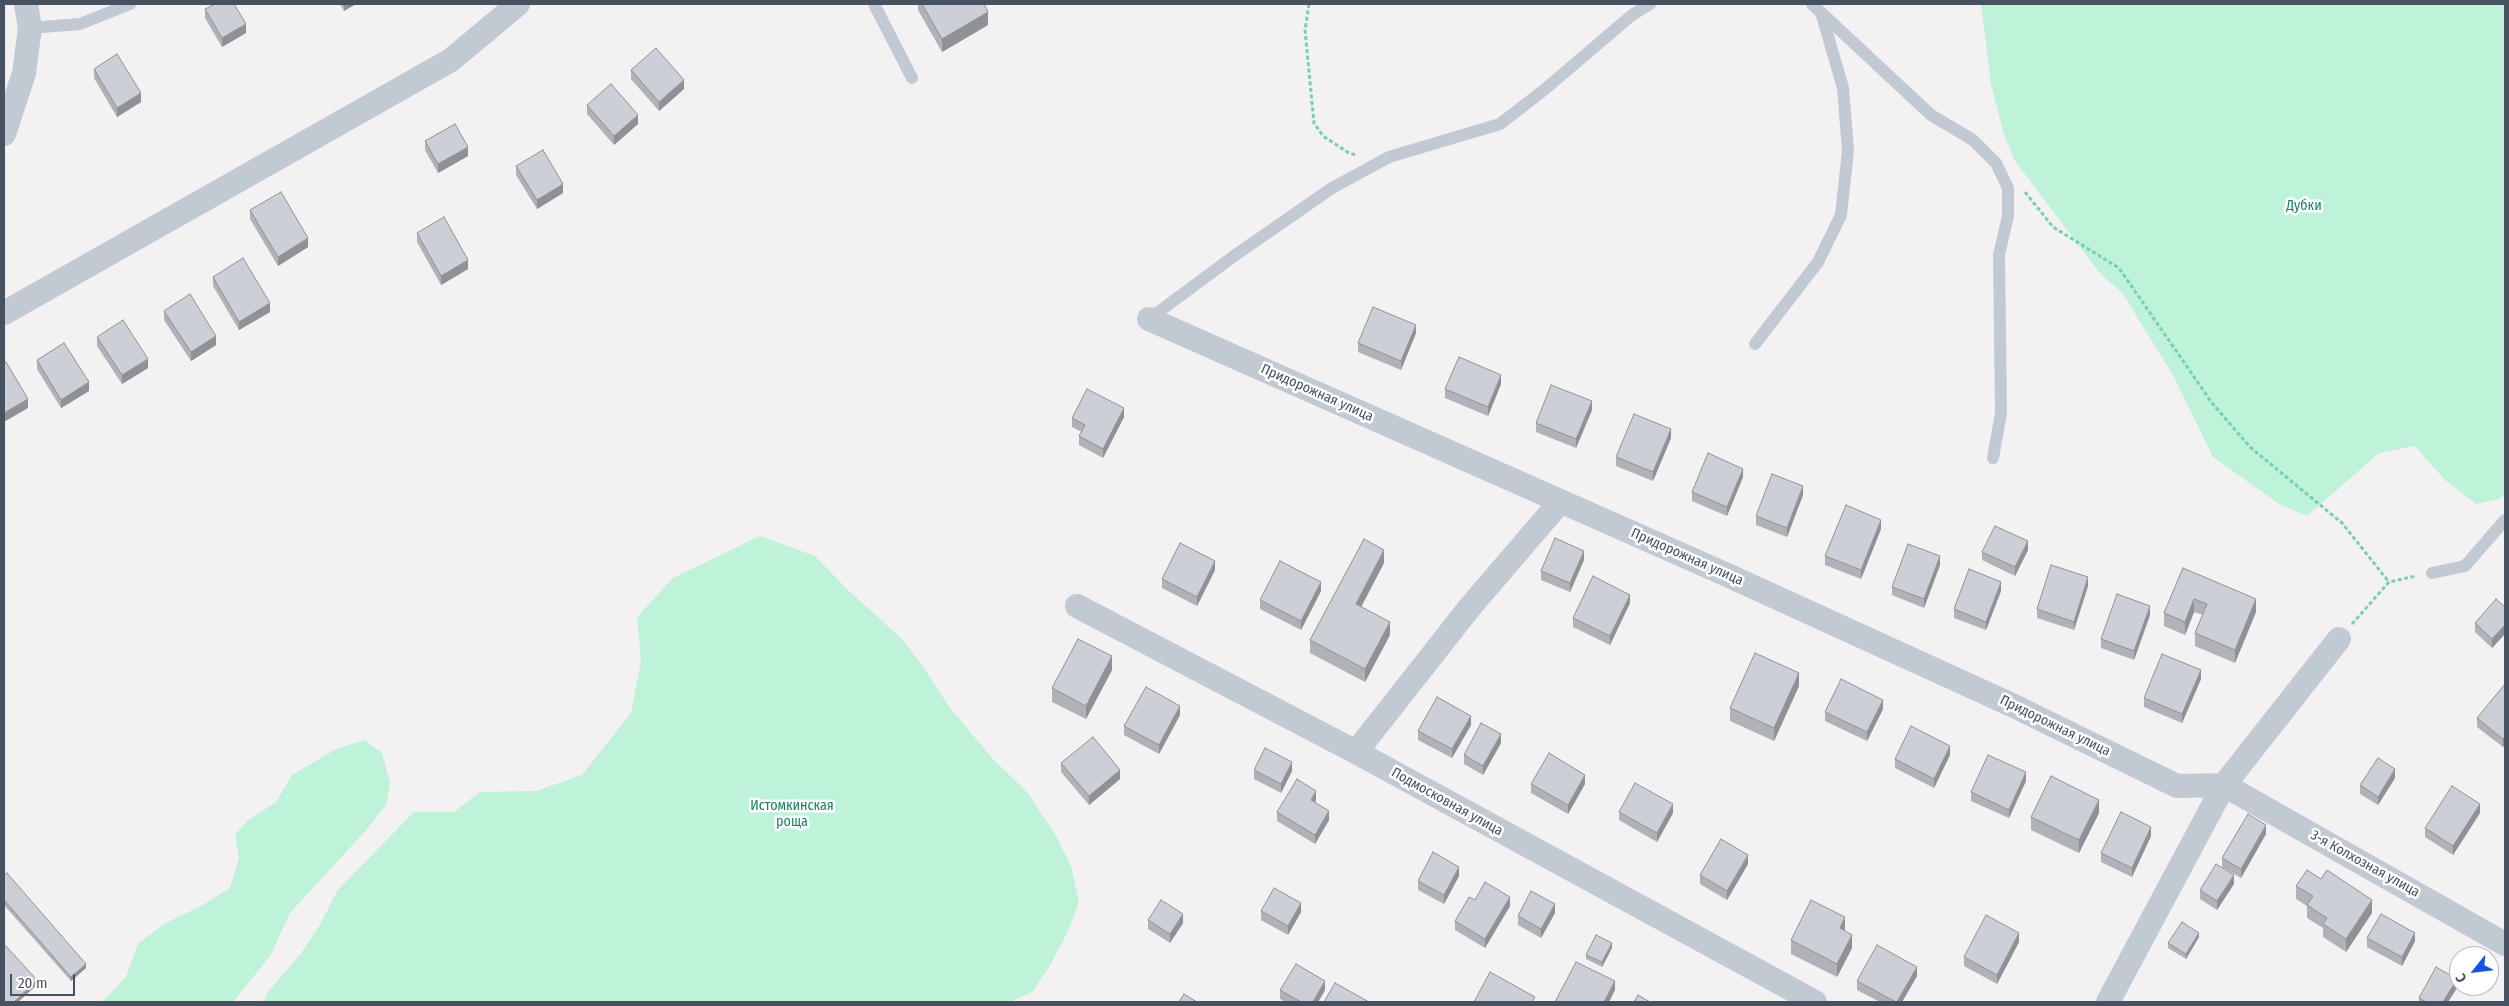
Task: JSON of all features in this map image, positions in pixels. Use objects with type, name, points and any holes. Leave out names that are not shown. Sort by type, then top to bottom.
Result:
[{"type":"street","points":[[4,134],[24,73],[30,28],[26,4]]},
{"type":"street","points":[[4,314],[450,60],[518,4]]},
{"type":"street","name":"Придорожная улица","points":[[1150,319],[1725,574],[2014,706],[2177,786],[2224,785]]},
{"type":"street","points":[[1356,752],[1470,607],[1560,502]]},
{"type":"street","name":"Подмосковная улица","points":[[1077,606],[1356,752],[1815,1002]]},
{"type":"street","points":[[2108,1002],[2224,785],[2339,639]]},
{"type":"street","name":"3-я Колхозная улица","points":[[2224,785],[2505,944]]},
{"type":"lane","points":[[30,28],[80,24],[130,4]]},
{"type":"lane","points":[[874,4],[912,78]]},
{"type":"lane","points":[[1150,319],[1234,256],[1332,188],[1389,156],[1438,140],[1479,131],[1500,124],[1544,90],[1632,15],[1650,4]]},
{"type":"lane","points":[[1755,344],[1818,262],[1841,215],[1848,151],[1843,88],[1817,8]]},
{"type":"lane","points":[[1817,8],[1931,115],[1973,140],[1996,163],[2008,188],[2008,216],[1999,264],[2001,413],[1993,458]]},
{"type":"lane","points":[[2432,573],[2464,566],[2505,520]]},
{"type":"path","points":[[1309,4],[1305,30],[1314,122],[1323,136],[1349,153],[1379,162]]},
{"type":"path","points":[[2020,187],[2053,227],[2119,268],[2212,403],[2250,447],[2342,523],[2389,582]]},
{"type":"path","points":[[2339,639],[2389,582],[2432,573]]},
{"type":"green space","name":"Дубки","points":[[1981,4],[2505,4],[2505,493],[2499,499],[2476,504],[2445,480],[2415,446],[2379,453],[2307,516],[2279,504],[2213,457],[2174,377],[2123,294],[2098,271],[2015,161],[2004,135],[1991,84]]},
{"type":"green space","name":"Истомкинская роща","points":[[760,536],[815,556],[849,591],[903,640],[950,708],[993,759],[1027,792],[1055,834],[1071,866],[1079,902],[1067,933],[1049,967],[1033,991],[1011,1002],[263,1002],[268,992],[302,952],[320,925],[337,891],[414,812],[454,812],[480,792],[536,791],[582,775],[631,713],[641,661],[637,617],[673,578]]},
{"type":"green space","points":[[364,740],[382,753],[390,783],[386,805],[367,829],[290,913],[270,956],[233,1002],[102,1002],[126,977],[138,944],[164,924],[201,906],[230,888],[239,858],[235,835],[247,821],[276,802],[292,775],[336,749]]},
{"type":"building","points":[[215,4],[234,4],[246,24],[222,38],[205,9]]},
{"type":"building","points":[[922,4],[984,4],[988,12],[942,39]]},
{"type":"building","points":[[656,48],[684,80],[659,102],[631,70]]},
{"type":"building","points":[[117,54],[141,93],[117,108],[94,69]]},
{"type":"building","points":[[611,84],[638,115],[614,136],[587,105]]},
{"type":"building","points":[[455,124],[468,147],[438,164],[425,141]]},
{"type":"building","points":[[543,150],[563,184],[537,200],[516,166]]},
{"type":"building","points":[[281,192],[308,238],[278,257],[250,210]]},
{"type":"building","points":[[444,217],[468,260],[441,276],[417,233]]},
{"type":"building","points":[[243,258],[270,303],[239,322],[213,277]]},
{"type":"building","points":[[190,294],[216,336],[191,352],[164,311]]},
{"type":"building","points":[[1373,307],[1416,325],[1401,361],[1358,343]]},
{"type":"building","points":[[123,320],[148,359],[122,375],[97,337]]},
{"type":"building","points":[[64,343],[89,382],[61,400],[37,360]]},
{"type":"building","points":[[1459,357],[1501,375],[1488,407],[1445,389]]},
{"type":"building","points":[[6,362],[28,399],[4,413],[4,363]]},
{"type":"building","points":[[1551,385],[1592,401],[1576,439],[1536,423]]},
{"type":"building","points":[[1087,389],[1124,408],[1103,449],[1079,436],[1085,425],[1072,418]]},
{"type":"building","points":[[1634,414],[1671,429],[1653,472],[1616,457]]},
{"type":"building","points":[[1708,453],[1743,469],[1727,507],[1692,492]]},
{"type":"building","points":[[1772,474],[1803,486],[1787,528],[1756,516]]},
{"type":"building","points":[[1846,505],[1881,520],[1861,570],[1825,556]]},
{"type":"building","points":[[1995,526],[2028,541],[2015,567],[1982,552]]},
{"type":"building","points":[[1555,538],[1584,551],[1570,583],[1541,571]]},
{"type":"building","points":[[1364,539],[1384,550],[1356,604],[1390,622],[1365,669],[1310,640]]},
{"type":"building","points":[[1180,543],[1215,561],[1197,597],[1162,579]]},
{"type":"building","points":[[1908,544],[1940,556],[1924,599],[1892,587]]},
{"type":"building","points":[[1280,561],[1321,582],[1301,621],[1260,600]]},
{"type":"building","points":[[2051,565],[2088,577],[2074,622],[2037,609]]},
{"type":"building","points":[[2183,568],[2256,599],[2235,650],[2195,633],[2207,604],[2194,599],[2185,622],[2164,613]]},
{"type":"building","points":[[1969,569],[2001,582],[1986,622],[1954,609]]},
{"type":"building","points":[[1593,576],[1630,595],[1610,636],[1573,618]]},
{"type":"building","points":[[2117,594],[2150,606],[2134,651],[2101,639]]},
{"type":"building","points":[[2496,599],[2505,607],[2505,625],[2492,639],[2475,623]]},
{"type":"building","points":[[1078,639],[1112,656],[1086,706],[1052,688]]},
{"type":"building","points":[[1755,653],[1799,673],[1774,728],[1730,708]]},
{"type":"building","points":[[2162,654],[2201,670],[2182,714],[2144,698]]},
{"type":"building","points":[[1841,679],[1883,700],[1867,732],[1825,712]]},
{"type":"building","points":[[2505,684],[2505,736],[2503,739],[2477,718]]},
{"type":"building","points":[[1146,687],[1180,706],[1159,745],[1124,726]]},
{"type":"building","points":[[1437,697],[1471,716],[1452,749],[1418,731]]},
{"type":"building","points":[[1481,723],[1501,734],[1483,766],[1464,755]]},
{"type":"building","points":[[1911,726],[1950,746],[1934,779],[1895,759]]},
{"type":"building","points":[[1093,737],[1120,770],[1089,796],[1061,763]]},
{"type":"building","points":[[1265,748],[1292,762],[1281,784],[1254,770]]},
{"type":"building","points":[[1549,753],[1585,775],[1568,805],[1531,784]]},
{"type":"building","points":[[1988,755],[2026,772],[2009,810],[1971,792]]},
{"type":"building","points":[[2378,758],[2395,769],[2378,797],[2360,785]]},
{"type":"building","points":[[2051,776],[2099,800],[2079,840],[2031,817]]},
{"type":"building","points":[[1297,779],[1316,791],[1311,800],[1329,811],[1315,835],[1277,812]]},
{"type":"building","points":[[1635,783],[1673,804],[1657,833],[1619,812]]},
{"type":"building","points":[[2452,786],[2480,804],[2453,846],[2425,828]]},
{"type":"building","points":[[2121,812],[2151,827],[2132,868],[2101,853]]},
{"type":"building","points":[[2248,814],[2266,825],[2241,869],[2222,858]]},
{"type":"building","points":[[1721,839],[1748,855],[1727,891],[1700,875]]},
{"type":"building","points":[[1433,852],[1459,867],[1444,895],[1418,881]]},
{"type":"building","points":[[2216,864],[2234,875],[2217,901],[2200,890]]},
{"type":"building","points":[[2307,870],[2321,879],[2327,870],[2372,900],[2346,939],[2323,924],[2327,918],[2307,905],[2313,896],[2296,886]]},
{"type":"building","points":[[7,873],[86,964],[71,977],[4,900],[4,876]]},
{"type":"building","points":[[1485,882],[1510,897],[1485,939],[1455,921],[1469,897],[1475,900]]},
{"type":"building","points":[[1274,888],[1301,903],[1288,926],[1261,911]]},
{"type":"building","points":[[1531,891],[1555,904],[1541,929],[1518,916]]},
{"type":"building","points":[[1161,900],[1183,914],[1170,934],[1148,920]]},
{"type":"building","points":[[1811,900],[1845,917],[1840,928],[1852,935],[1837,964],[1791,940]]},
{"type":"building","points":[[2381,914],[2415,933],[2402,957],[2367,938]]},
{"type":"building","points":[[1986,915],[2019,933],[1997,975],[1964,957]]},
{"type":"building","points":[[2182,922],[2199,933],[2186,954],[2168,943]]},
{"type":"building","points":[[1596,935],[1612,943],[1602,962],[1586,955]]},
{"type":"building","points":[[4,944],[37,980],[14,1002],[4,1002]]},
{"type":"building","points":[[1877,945],[1917,967],[1897,1002],[1857,981]]},
{"type":"building","points":[[1576,962],[1615,981],[1604,1002],[1555,1002]]},
{"type":"building","points":[[1296,964],[1325,981],[1313,1002],[1301,1002],[1280,990]]},
{"type":"building","points":[[2436,967],[2449,974],[2449,992],[2443,1002],[2426,1002],[2419,998]]},
{"type":"building","points":[[1490,972],[1535,997],[1532,1002],[1474,1002]]},
{"type":"building","points":[[1335,983],[1369,1002],[1324,1002]]},
{"type":"building","points":[[1184,994],[1197,1002],[1179,1002]]},
{"type":"building","points":[[1638,995],[1650,1002],[1634,1002]]}]
